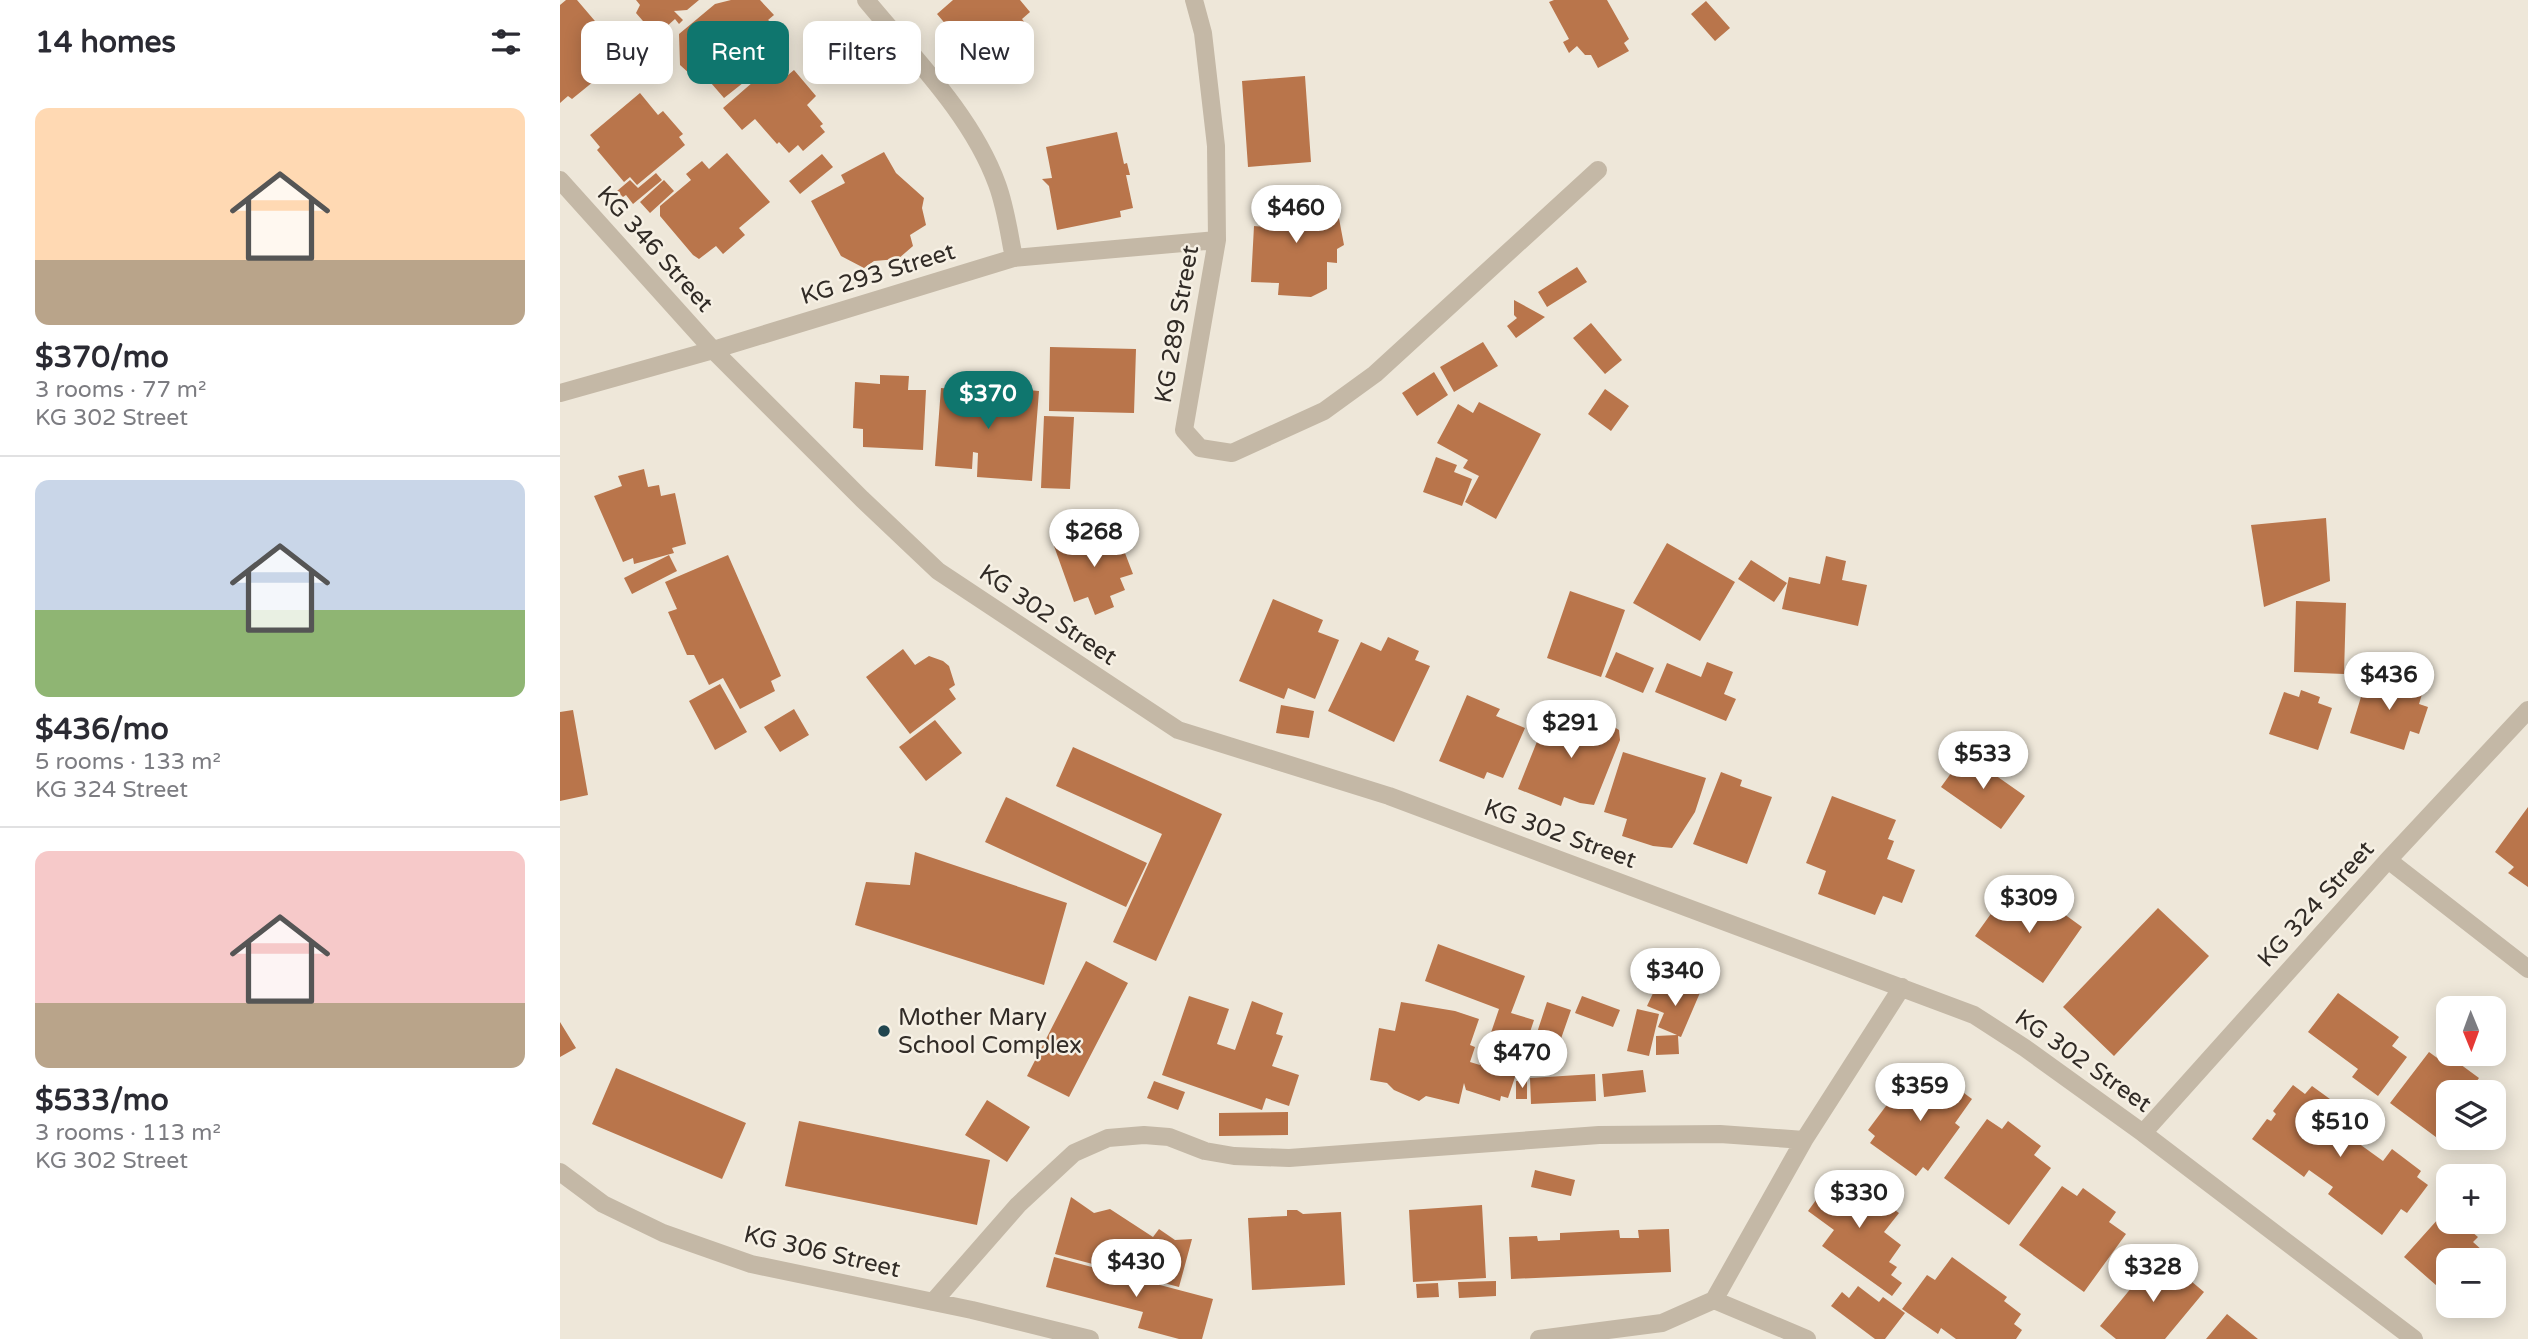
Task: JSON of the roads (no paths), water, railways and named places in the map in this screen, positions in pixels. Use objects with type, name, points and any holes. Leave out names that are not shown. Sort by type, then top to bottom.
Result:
[{"type":"street","points":[[866,0],[963,118],[983,152],[998,186],[1014,258]]},
{"type":"street","name":"KG 289 Street","points":[[1194,0],[1203,33],[1216,146],[1217,240],[1184,430],[1200,449],[1232,453],[1324,411],[1375,374],[1598,170]]},
{"type":"street","name":"KG 346 Street","points":[[560,180],[713,350]]},
{"type":"street","name":"KG 293 Street","points":[[560,393],[713,350],[1014,258],[1217,240]]},
{"type":"street","name":"KG 302 Street","points":[[713,350],[938,571],[1178,730],[1389,796],[1974,1015],[2025,1048],[2143,1133],[2414,1339]]},
{"type":"street","name":"KG 324 Street","points":[[2143,1133],[2388,860],[2528,710]]},
{"type":"street","points":[[2388,860],[2528,969]]},
{"type":"street","points":[[1539,1339],[1662,1322],[1714,1300],[1804,1140],[1902,987]]},
{"type":"street","points":[[933,1302],[1027,1197],[1074,1153],[1108,1138],[1144,1135],[1169,1137],[1205,1150],[1234,1156],[1289,1158],[1599,1135],[1720,1134],[1804,1140]]},
{"type":"street","name":"KG 306 Street","points":[[560,1172],[603,1204],[663,1233],[738,1259],[1090,1339]]},
{"type":"street","points":[[1714,1300],[1807,1339]]},
{"type":"place","name":"Mother Mary School Complex","points":[[884,1031]]}]
